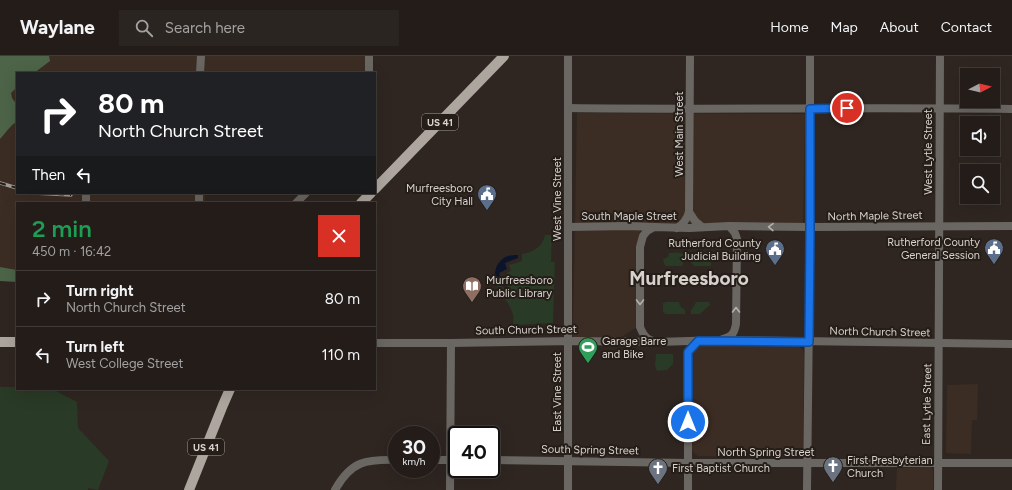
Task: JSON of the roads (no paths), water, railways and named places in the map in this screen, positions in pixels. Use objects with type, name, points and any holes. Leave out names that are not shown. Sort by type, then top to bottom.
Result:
[{"type":"main road","name":"US 41","points":[[376,188],[504,56]]},
{"type":"main road","points":[[362,202],[370,194]]},
{"type":"main road","points":[[0,342],[16,342]]},
{"type":"main road","name":"US 41","points":[[189,490],[230,390]]},
{"type":"street","points":[[200,72],[201,56]]},
{"type":"street","points":[[369,56],[369,72]]},
{"type":"street","name":"West Vine Street","points":[[568,56],[568,342]]},
{"type":"street","name":"West Main Street","points":[[690,56],[690,212]]},
{"type":"street","points":[[807,490],[810,56]]},
{"type":"street","name":"West Lytle Street","points":[[939,343],[938,226],[940,56]]},
{"type":"street","points":[[568,108],[1012,109]]},
{"type":"street","points":[[297,202],[305,194]]},
{"type":"street","points":[[690,212],[695,221],[702,227]]},
{"type":"street","points":[[677,228],[685,221],[690,212]]},
{"type":"street","name":"South Maple Street","points":[[568,227],[629,226],[689,228]]},
{"type":"street","points":[[720,340],[731,336],[735,331],[736,324],[737,240],[729,226]]},
{"type":"street","name":"North Maple Street","points":[[689,228],[729,226],[1012,226]]},
{"type":"street","points":[[654,227],[647,231],[641,242],[640,327],[644,336],[652,341],[658,342]]},
{"type":"street","name":"North Church Street","points":[[677,341],[720,340],[1012,344]]},
{"type":"street","points":[[677,341],[688,352]]},
{"type":"street","name":"South Church Street","points":[[376,343],[677,341]]},
{"type":"street","points":[[688,490],[688,352],[698,341]]},
{"type":"street","name":"East Vine Street","points":[[568,342],[568,490]]},
{"type":"street","points":[[451,343],[453,426]]},
{"type":"street","name":"East Lytle Street","points":[[938,490],[939,343]]},
{"type":"street","points":[[335,490],[341,479],[349,471],[361,463],[377,460],[388,460]]},
{"type":"street","name":"South Spring Street","points":[[500,460],[688,462]]},
{"type":"street","name":"North Spring Street","points":[[688,462],[1012,462]]},
{"type":"street","points":[[450,490],[452,478]]},
{"type":"water","points":[[518,255],[518,258],[505,263],[507,269],[499,273],[502,282],[496,285],[495,272],[500,261],[508,256]]},
{"type":"railway","points":[[0,183],[16,188]]},
{"type":"railway","points":[[52,194],[71,195]]},
{"type":"place","name":"Murfreesboro City Hall","points":[[487,211]]},
{"type":"place","name":"Rutherford County General Session","points":[[994,265]]},
{"type":"place","name":"Rutherford County Judicial Building","points":[[775,266]]},
{"type":"place","name":"Murfreesboro Public Library","points":[[472,303]]},
{"type":"place","name":"Garage Barre and Bike","points":[[588,364]]},
{"type":"place","name":"First Presbyterian Church","points":[[833,483]]},
{"type":"place","name":"First Baptist Church","points":[[658,485]]},
{"type":"district","name":"Murfreesboro","points":[[689,278]]}]
